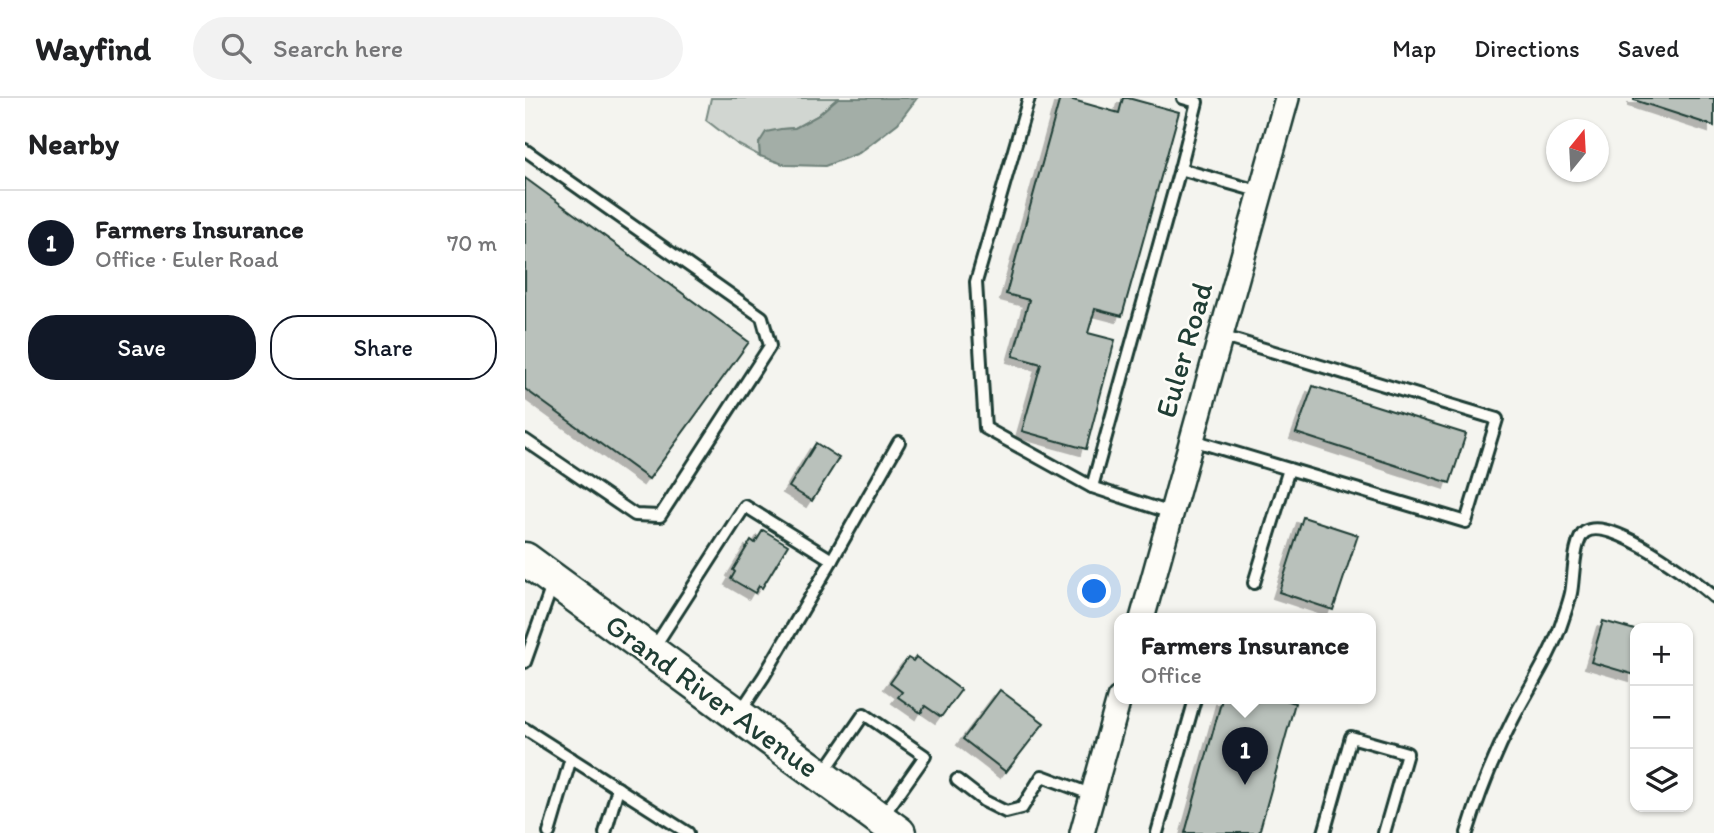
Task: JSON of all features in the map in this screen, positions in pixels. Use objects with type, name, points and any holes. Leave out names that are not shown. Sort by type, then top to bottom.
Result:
[{"type":"main road","name":"Grand River Avenue","points":[[525,559],[890,826]]},
{"type":"street","name":"Euler Road","points":[[1144,613],[1287,98]]},
{"type":"street","points":[[1082,833],[1118,704]]},
{"type":"lane","points":[[1029,98],[976,282],[985,428],[1092,486],[1171,513]]},
{"type":"lane","points":[[1092,486],[1197,102],[1183,98]]},
{"type":"lane","points":[[525,150],[762,317],[770,346],[660,516],[635,515],[525,440]]},
{"type":"lane","points":[[1180,169],[1261,192]]},
{"type":"lane","points":[[1192,440],[1466,522],[1497,419],[1221,336]]},
{"type":"lane","points":[[738,715],[764,676],[899,442]]},
{"type":"lane","points":[[1254,583],[1289,469]]},
{"type":"lane","points":[[651,652],[745,506],[832,560]]},
{"type":"lane","points":[[1467,833],[1479,796],[1511,722],[1556,642],[1570,596],[1579,539],[1586,531],[1611,531],[1632,541],[1676,568],[1714,597]]},
{"type":"lane","points":[[525,662],[554,580]]},
{"type":"lane","points":[[1157,833],[1194,704]]},
{"type":"lane","points":[[821,775],[865,714],[925,756],[890,826]]},
{"type":"lane","points":[[525,729],[688,833]]},
{"type":"lane","points":[[1324,833],[1351,737],[1407,753],[1384,833]]},
{"type":"lane","points":[[549,833],[571,758]]},
{"type":"lane","points":[[957,780],[984,801],[1006,812],[1022,808],[1042,776],[1093,795]]},
{"type":"lane","points":[[605,833],[618,788]]},
{"type":"shaded area","points":[[711,98],[838,98],[817,116],[795,128],[781,129],[759,143],[760,156],[737,144],[706,120]]},
{"type":"shaded area","points":[[838,98],[917,98],[898,123],[859,153],[825,166],[786,165],[760,156],[759,143],[766,132],[795,128],[817,116]]},
{"type":"building","points":[[1060,98],[1119,113],[1123,98],[1179,112],[1122,316],[1095,309],[1088,333],[1115,340],[1086,449],[1022,431],[1041,364],[1013,356],[1029,300],[1006,294]]},
{"type":"building","points":[[1714,98],[1714,126],[1634,100]]},
{"type":"building","points":[[525,178],[749,342],[649,479],[525,389]]},
{"type":"building","points":[[1313,386],[1466,434],[1450,483],[1296,433]]},
{"type":"building","points":[[816,443],[839,458],[812,501],[789,487]]},
{"type":"building","points":[[1303,517],[1358,535],[1333,610],[1279,592]]},
{"type":"building","points":[[763,530],[788,545],[762,588],[759,586],[755,593],[731,579],[735,572],[733,570],[751,540],[755,543]]},
{"type":"building","points":[[1603,621],[1630,629],[1630,674],[1591,662]]},
{"type":"building","points":[[916,657],[961,690],[941,717],[925,706],[921,713],[898,697],[902,692],[890,683],[908,658],[913,661]]},
{"type":"building","points":[[1000,690],[1044,723],[1006,772],[963,739]]},
{"type":"building","points":[[1221,704],[1295,704],[1259,833],[1185,833]]},
{"type":"place","name":"Farmers Insurance","points":[[1245,785]]}]
